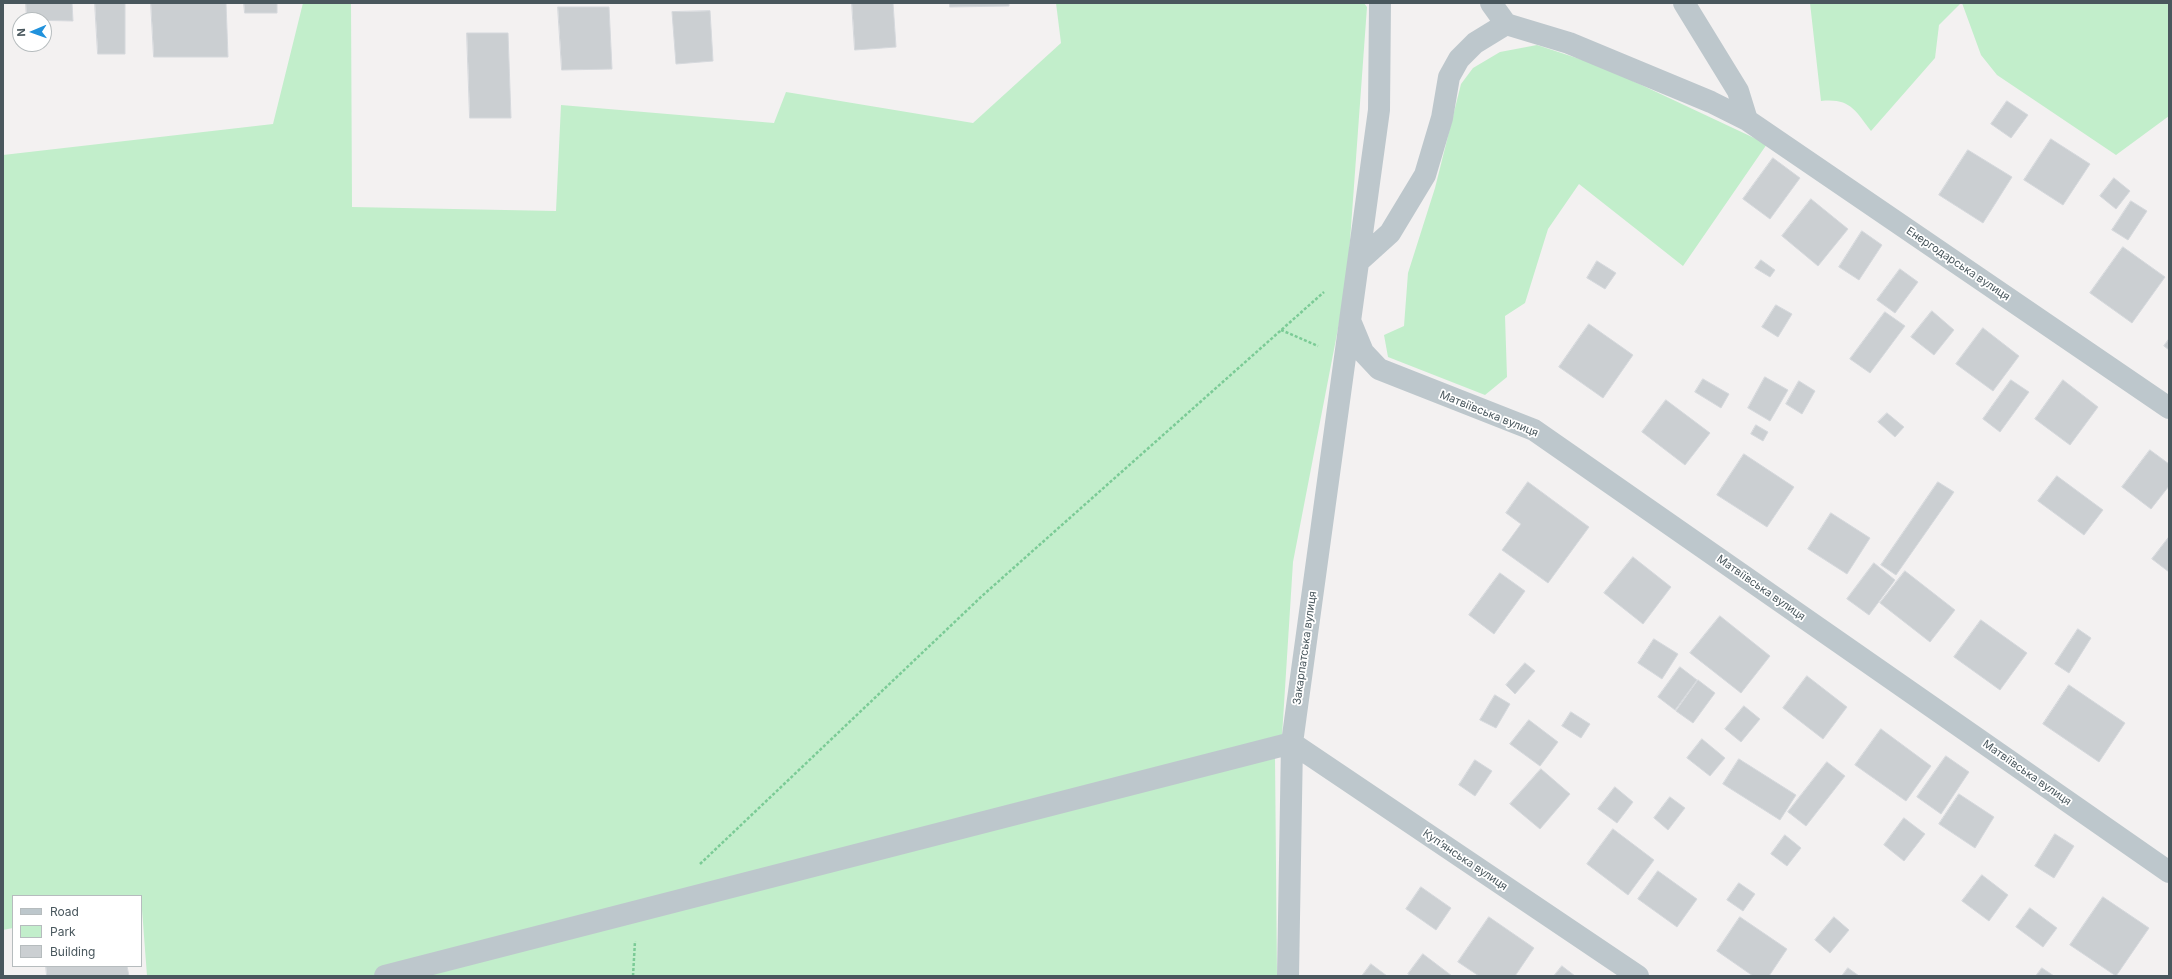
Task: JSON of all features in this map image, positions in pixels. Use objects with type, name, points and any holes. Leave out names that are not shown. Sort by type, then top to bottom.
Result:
[{"type":"street","name":"Закарпатська вулиця","points":[[1288,976],[1292,743],[1351,323],[1379,110],[1380,3]]},
{"type":"street","points":[[1359,261],[1390,233],[1425,175],[1442,118],[1449,77],[1459,59],[1475,43],[1506,24],[1491,3]]},
{"type":"street","points":[[1684,3],[1738,91],[1747,120]]},
{"type":"street","name":"Енергодарська вулиця","points":[[1506,24],[1569,43],[1711,102],[1747,120],[2169,408]]},
{"type":"street","name":"Матвіївська вулиця","points":[[1351,323],[1364,352],[1379,369],[1534,430],[2169,872]]},
{"type":"street","points":[[386,976],[637,910],[1292,743]]},
{"type":"street","name":"Купʼянська вулиця","points":[[1292,743],[1638,976]]},
{"type":"path","points":[[694,868],[707,858],[982,596],[1326,291]]},
{"type":"path","points":[[1281,330],[1346,359]]},
{"type":"path","points":[[633,976],[637,910]]},
{"type":"green space","points":[[303,3],[351,3],[352,207],[556,211],[561,105],[774,123],[786,92],[973,123],[1061,43],[1056,3],[1364,3],[1367,7],[1347,282],[1293,562],[1282,736],[370,976],[147,976],[142,895],[12,895],[12,928],[3,930],[3,155],[273,124]]},
{"type":"green space","points":[[1810,3],[1961,3],[1939,25],[1935,58],[1871,131],[1856,111],[1851,107],[1839,101],[1821,101]]},
{"type":"green space","points":[[1962,3],[2169,3],[2169,116],[2116,155],[1997,75],[1981,55]]},
{"type":"green space","points":[[1537,45],[1601,66],[1767,144],[1683,266],[1579,184],[1548,229],[1525,303],[1505,316],[1507,377],[1485,395],[1388,357],[1384,335],[1404,326],[1408,273],[1435,188],[1461,84],[1473,68],[1500,52]]},
{"type":"green space","points":[[1275,757],[1277,976],[410,976]]},
{"type":"building","points":[[26,3],[72,3],[73,21],[52,21],[52,12],[27,12]]},
{"type":"building","points":[[95,3],[125,3],[125,54],[98,54]]},
{"type":"building","points":[[151,3],[226,3],[228,57],[154,57]]},
{"type":"building","points":[[244,3],[277,3],[277,13],[245,13]]},
{"type":"building","points":[[852,3],[893,3],[896,47],[855,50]]},
{"type":"building","points":[[950,3],[1009,3],[1009,6],[950,7]]},
{"type":"building","points":[[558,7],[609,7],[612,69],[562,70]]},
{"type":"building","points":[[710,11],[713,61],[676,64],[672,12]]},
{"type":"building","points":[[467,33],[508,33],[511,118],[470,118]]},
{"type":"building","points":[[2007,101],[2028,115],[2011,138],[1991,124]]},
{"type":"building","points":[[2051,139],[2090,164],[2063,205],[2024,180]]},
{"type":"building","points":[[1968,150],[2012,177],[1983,223],[1939,195]]},
{"type":"building","points":[[1773,158],[1800,178],[1770,219],[1743,199]]},
{"type":"building","points":[[2114,178],[2130,191],[2116,209],[2100,196]]},
{"type":"building","points":[[1811,199],[1848,229],[1818,266],[1782,236]]},
{"type":"building","points":[[2131,201],[2147,211],[2128,240],[2112,230]]},
{"type":"building","points":[[1862,231],[1882,245],[1859,280],[1839,267]]},
{"type":"building","points":[[2123,247],[2165,277],[2132,323],[2090,293]]},
{"type":"building","points":[[1761,260],[1775,270],[1770,277],[1755,268]]},
{"type":"building","points":[[1597,261],[1616,273],[1605,289],[1587,278]]},
{"type":"building","points":[[1900,269],[1918,282],[1895,313],[1877,300]]},
{"type":"building","points":[[1776,305],[1792,314],[1778,337],[1762,327]]},
{"type":"building","points":[[1932,311],[1954,330],[1934,355],[1911,337]]},
{"type":"building","points":[[1885,312],[1905,326],[1870,373],[1850,359]]},
{"type":"building","points":[[1589,324],[1633,355],[1603,398],[1559,367]]},
{"type":"building","points":[[1983,328],[2019,356],[1993,391],[1956,364]]},
{"type":"building","points":[[2169,339],[2169,350],[2164,346]]},
{"type":"building","points":[[1765,377],[1788,390],[1770,421],[1748,408]]},
{"type":"building","points":[[1703,379],[1729,394],[1721,408],[1695,392]]},
{"type":"building","points":[[2011,380],[2029,392],[2000,432],[1983,419]]},
{"type":"building","points":[[2063,380],[2098,407],[2070,445],[2035,419]]},
{"type":"building","points":[[1799,381],[1815,391],[1802,414],[1786,404]]},
{"type":"building","points":[[1666,400],[1710,433],[1685,465],[1642,432]]},
{"type":"building","points":[[1887,413],[1904,427],[1895,437],[1878,422]]},
{"type":"building","points":[[1756,425],[1768,432],[1763,441],[1751,434]]},
{"type":"building","points":[[2150,450],[2169,464],[2169,486],[2151,509],[2122,487]]},
{"type":"building","points":[[1744,454],[1794,487],[1767,527],[1717,495]]},
{"type":"building","points":[[2057,476],[2103,510],[2084,535],[2038,501]]},
{"type":"building","points":[[1528,482],[1589,527],[1548,583],[1502,550],[1521,524],[1506,513]]},
{"type":"building","points":[[1938,482],[1954,492],[1896,575],[1881,565]]},
{"type":"building","points":[[1831,513],[1870,538],[1847,574],[1808,549]]},
{"type":"building","points":[[2169,537],[2169,572],[2152,559]]},
{"type":"building","points":[[1633,557],[1671,587],[1643,624],[1604,593]]},
{"type":"building","points":[[1874,563],[1895,580],[1869,615],[1847,599]]},
{"type":"building","points":[[1905,571],[1955,610],[1930,642],[1880,603]]},
{"type":"building","points":[[1500,573],[1525,591],[1494,634],[1469,615]]},
{"type":"building","points":[[1720,616],[1770,656],[1741,693],[1690,653]]},
{"type":"building","points":[[1981,620],[2027,653],[2000,690],[1954,657]]},
{"type":"building","points":[[2078,629],[2091,638],[2069,673],[2055,664]]},
{"type":"building","points":[[1654,639],[1678,654],[1662,679],[1638,663]]},
{"type":"building","points":[[1525,663],[1535,671],[1515,694],[1506,685]]},
{"type":"building","points":[[1680,667],[1697,680],[1675,710],[1658,697]]},
{"type":"building","points":[[1807,676],[1847,707],[1823,739],[1783,708]]},
{"type":"building","points":[[1698,680],[1715,693],[1693,723],[1676,711]]},
{"type":"building","points":[[2069,685],[2125,723],[2099,762],[2043,724]]},
{"type":"building","points":[[1495,695],[1510,704],[1496,728],[1480,720]]},
{"type":"building","points":[[1744,706],[1760,719],[1741,742],[1725,729]]},
{"type":"building","points":[[1571,712],[1590,724],[1581,738],[1562,726]]},
{"type":"building","points":[[1529,720],[1558,742],[1540,766],[1510,744]]},
{"type":"building","points":[[1881,729],[1931,766],[1906,801],[1855,765]]},
{"type":"building","points":[[1702,739],[1725,758],[1710,776],[1687,758]]},
{"type":"building","points":[[1946,756],[1969,772],[1941,814],[1917,797]]},
{"type":"building","points":[[1739,759],[1796,795],[1780,820],[1723,784]]},
{"type":"building","points":[[1475,760],[1492,771],[1475,796],[1459,785]]},
{"type":"building","points":[[1827,762],[1845,776],[1806,826],[1788,812]]},
{"type":"building","points":[[1541,769],[1570,794],[1540,829],[1510,804]]},
{"type":"building","points":[[1615,787],[1633,802],[1617,823],[1598,809]]},
{"type":"building","points":[[1959,794],[1994,817],[1975,848],[1939,824]]},
{"type":"building","points":[[1670,797],[1685,808],[1668,830],[1654,818]]},
{"type":"building","points":[[1904,818],[1925,834],[1904,861],[1884,845]]},
{"type":"building","points":[[1613,829],[1654,860],[1628,895],[1587,864]]},
{"type":"building","points":[[2055,834],[2074,846],[2054,878],[2035,866]]},
{"type":"building","points":[[1785,835],[1801,848],[1787,866],[1771,854]]},
{"type":"building","points":[[1658,871],[1697,899],[1677,927],[1638,899]]},
{"type":"building","points":[[1982,875],[2008,895],[1989,921],[1962,901]]},
{"type":"building","points":[[1739,883],[1755,894],[1743,911],[1727,900]]},
{"type":"building","points":[[1421,887],[1451,908],[1436,930],[1406,909]]},
{"type":"building","points":[[2103,897],[2149,928],[2116,976],[2070,945]]},
{"type":"building","points":[[2030,908],[2057,928],[2043,947],[2016,927]]},
{"type":"building","points":[[1489,917],[1534,948],[1515,976],[1479,976],[1458,962]]},
{"type":"building","points":[[1740,917],[1787,949],[1769,976],[1753,976],[1717,951]]},
{"type":"building","points":[[1834,917],[1849,930],[1830,953],[1815,940]]},
{"type":"building","points":[[1423,954],[1452,976],[1411,976],[1408,974]]},
{"type":"building","points":[[1371,964],[1387,976],[1362,976]]},
{"type":"building","points":[[1562,966],[1575,976],[1554,976]]},
{"type":"building","points":[[46,967],[127,967],[129,976],[47,976]]},
{"type":"building","points":[[1848,968],[1859,976],[1842,976]]},
{"type":"building","points":[[2042,968],[2054,976],[2036,976]]}]
